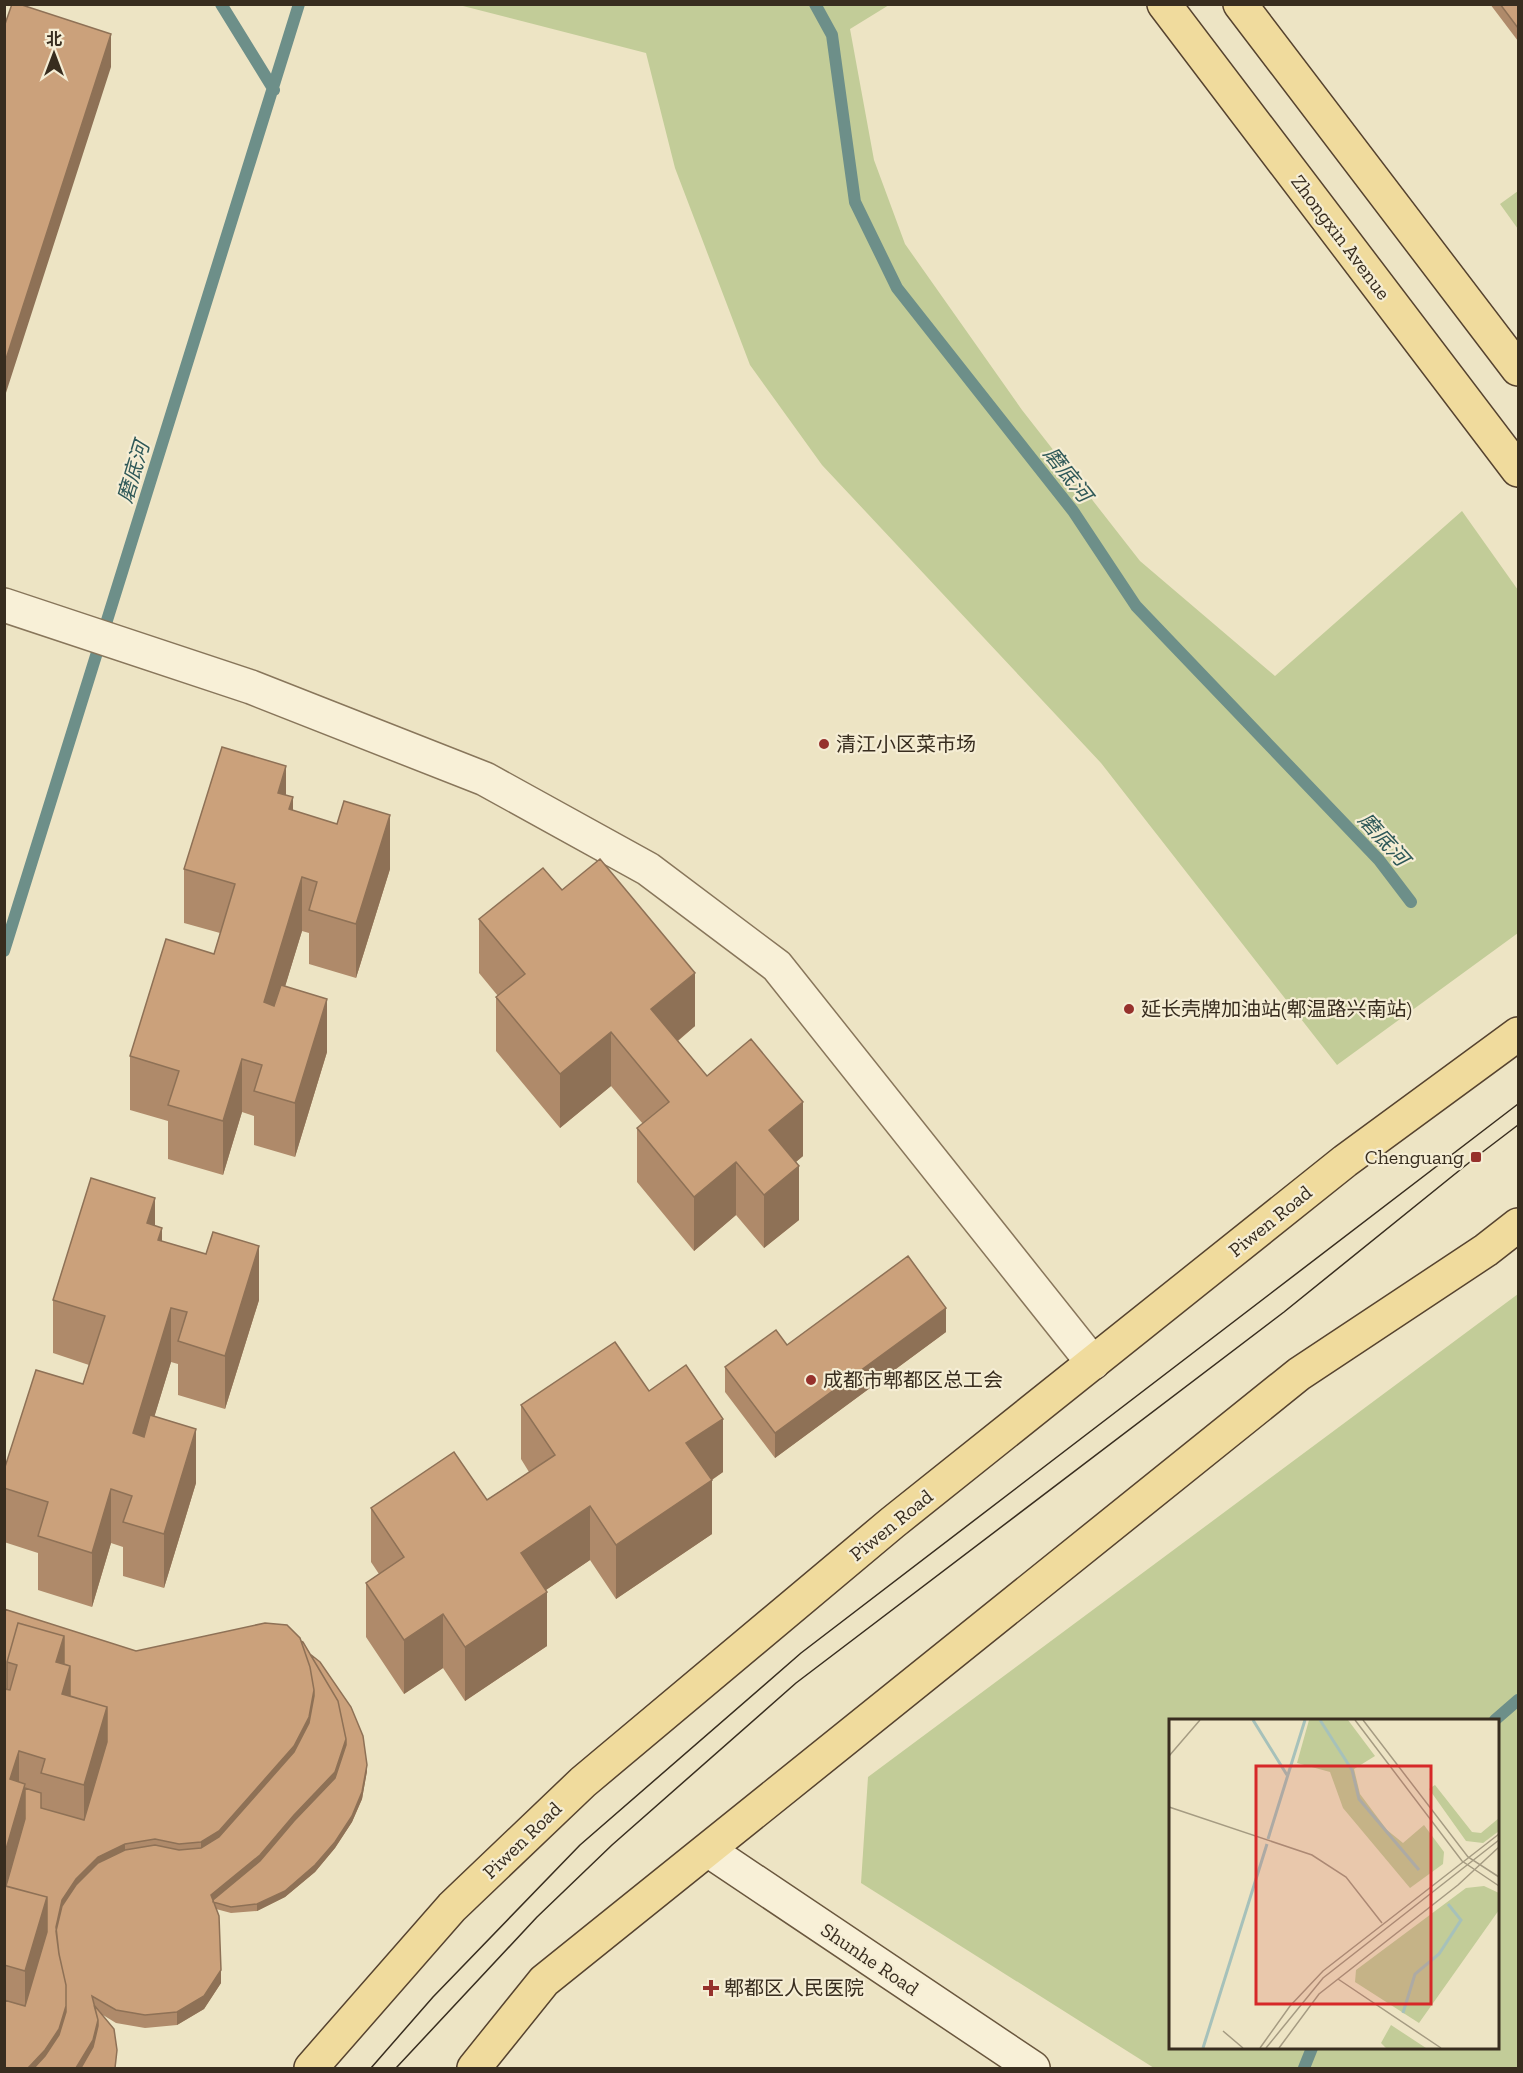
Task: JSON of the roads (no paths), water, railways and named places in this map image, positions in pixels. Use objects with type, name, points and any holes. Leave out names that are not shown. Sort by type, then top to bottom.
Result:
[{"type":"main road","name":"Zhongxin Avenue","points":[[1164,4],[1518,470]]},
{"type":"main road","points":[[1240,4],[1518,369]]},
{"type":"main road","name":"Piwen Road","points":[[311,2068],[452,1907],[583,1782],[883,1531],[1345,1161],[1518,1034]]},
{"type":"main road","points":[[474,2068],[544,1981],[1299,1374],[1486,1250],[1518,1225]]},
{"type":"street","points":[[14,609],[251,687],[485,780],[648,869],[777,966],[1093,1363]]},
{"type":"street","name":"Shunhe Road","points":[[708,1850],[1033,2068]]},
{"type":"waterway","points":[[221,4],[274,90]]},
{"type":"waterway","name":"磨底河","points":[[4,951],[299,4]]},
{"type":"waterway","name":"磨底河","points":[[815,4],[832,35],[855,202],[897,288],[1073,511],[1136,606],[1379,860],[1411,902]]},
{"type":"waterway","name":"磨底河","points":[[1496,1719],[1518,1700]]},
{"type":"waterway","name":"磨底河","points":[[1304,2068],[1312,2049]]},
{"type":"tram line","points":[[371,2068],[433,1997],[580,1845],[801,1653],[1518,1104]]},
{"type":"tram line","points":[[396,2068],[537,1917],[612,1845],[796,1683],[1284,1312],[1518,1125]]},
{"type":"place","name":"清江小区菜市场","points":[[824,744]]},
{"type":"place","name":"延长壳牌加油站(郫温路兴南站)","points":[[1129,1009]]},
{"type":"place","name":"Chenguang","points":[[1476,1157]]},
{"type":"place","name":"成都市郫都区总工会","points":[[811,1380]]},
{"type":"place","name":"郫都区人民医院","points":[[711,1988]]}]
